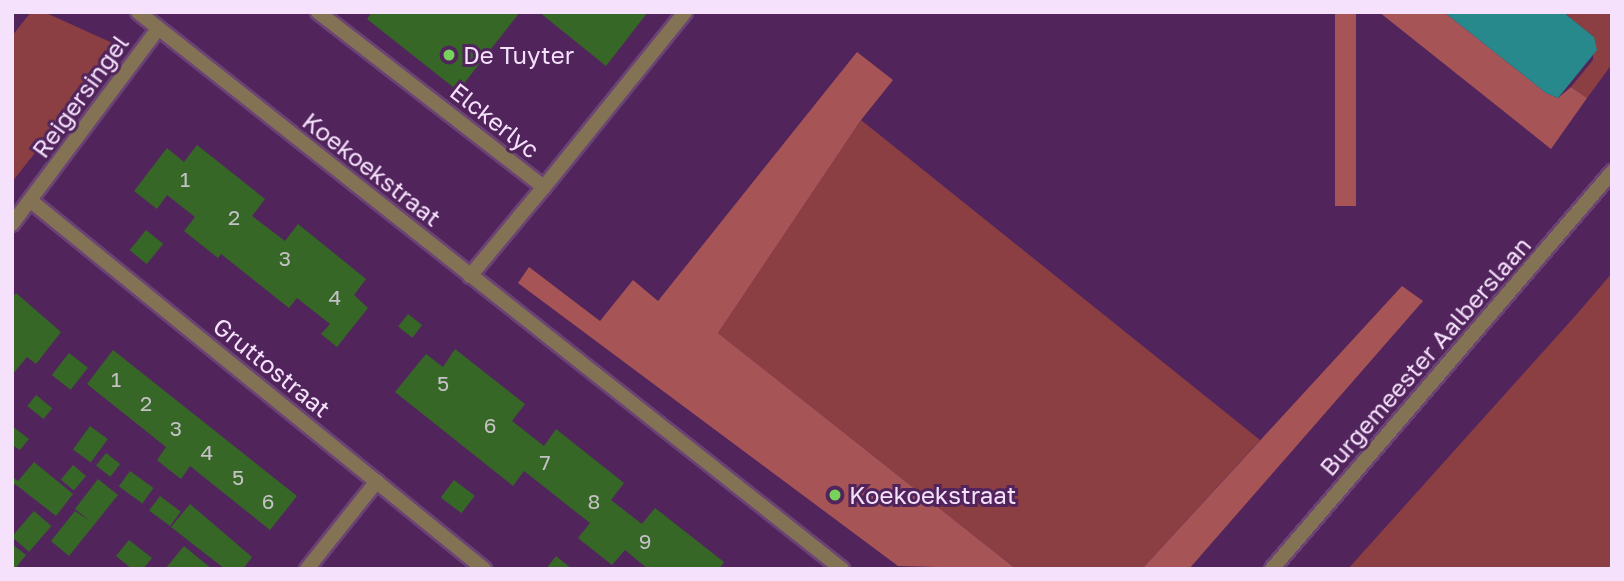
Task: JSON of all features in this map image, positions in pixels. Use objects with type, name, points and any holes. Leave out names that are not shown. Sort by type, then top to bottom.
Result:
[{"type":"street","name":"Koekoekstraat","points":[[138,12],[842,569]]},
{"type":"street","name":"Elckerlyc","points":[[318,12],[544,187]]},
{"type":"street","name":"Elckerlyc","points":[[470,276],[685,12]]},
{"type":"street","name":"Reigersingel","points":[[12,224],[158,29]]},
{"type":"street","name":"Burgemeester Aalberslaan","points":[[1272,569],[1612,172]]},
{"type":"street","name":"Gruttostraat","points":[[31,201],[484,569]]},
{"type":"street","points":[[307,569],[377,481]]},
{"type":"shaded area","points":[[31,12],[44,12],[119,46],[12,182],[12,36]]},
{"type":"shaded area","points":[[1335,12],[1356,12],[1356,206],[1335,206]]},
{"type":"shaded area","points":[[1379,12],[1444,12],[1546,93],[1558,98],[1571,87],[1587,98],[1551,149]]},
{"type":"shaded area","points":[[1444,12],[1563,12],[1594,37],[1597,50],[1558,98],[1546,93]]},
{"type":"shaded area","points":[[1563,12],[1612,12],[1612,64],[1587,98],[1571,87],[1593,60],[1594,37]]},
{"type":"shaded area","points":[[857,52],[893,80],[861,120],[718,333],[1016,569],[898,566],[518,283],[529,267],[600,321],[633,280],[658,301]]},
{"type":"shaded area","points":[[861,120],[1260,440],[1142,569],[1016,569],[718,333]]},
{"type":"shaded area","points":[[1612,273],[1612,569],[1348,569],[1577,314]]},
{"type":"shaded area","points":[[1402,286],[1423,301],[1189,569],[1142,569]]},
{"type":"building","name":"De Tuyter","points":[[372,12],[520,12],[458,91],[367,19]]},
{"type":"building","name":"De Tuyter","points":[[539,12],[648,12],[606,66]]},
{"type":"building","points":[[197,145],[265,199],[252,216],[285,241],[298,224],[366,279],[354,295],[368,308],[337,347],[321,334],[330,324],[297,298],[289,308],[221,254],[218,258],[184,231],[195,217],[167,195],[157,209],[134,191],[167,148],[184,162]]},
{"type":"building","points":[[146,230],[163,244],[147,264],[130,250]]},
{"type":"building","points":[[16,293],[61,332],[36,364],[27,357],[12,375],[12,299]]},
{"type":"building","points":[[408,314],[422,325],[412,338],[398,327]]},
{"type":"building","points":[[455,349],[525,404],[512,421],[544,446],[556,429],[624,483],[611,500],[642,524],[655,508],[724,562],[719,569],[648,569],[625,550],[612,565],[578,538],[590,523],[524,471],[513,486],[395,392],[426,354],[443,367]]},
{"type":"building","points":[[113,350],[297,496],[270,530],[190,466],[181,479],[168,469],[157,460],[166,447],[87,384]]},
{"type":"building","points":[[69,353],[88,368],[71,390],[52,375]]},
{"type":"building","points":[[36,395],[52,408],[44,419],[27,406]]},
{"type":"building","points":[[12,426],[29,439],[20,450],[12,445]]},
{"type":"building","points":[[90,426],[108,439],[91,462],[73,449]]},
{"type":"building","points":[[106,453],[120,464],[110,477],[96,466]]},
{"type":"building","points":[[34,462],[73,494],[56,516],[15,484],[12,488],[12,477],[18,481]]},
{"type":"building","points":[[73,465],[86,476],[74,490],[61,480]]},
{"type":"building","points":[[130,471],[153,488],[142,503],[119,486]]},
{"type":"building","points":[[98,479],[118,495],[69,556],[51,541],[75,511],[90,521],[75,509]]},
{"type":"building","points":[[454,480],[475,496],[462,513],[441,498]]},
{"type":"building","points":[[160,496],[181,512],[170,526],[149,510]]},
{"type":"building","points":[[190,504],[252,557],[243,569],[225,569],[171,527]]},
{"type":"building","points":[[34,511],[51,526],[29,552],[12,536]]},
{"type":"building","points":[[129,540],[152,558],[143,569],[132,569],[116,556]]},
{"type":"building","points":[[12,544],[26,555],[15,569],[12,569]]},
{"type":"building","points":[[184,546],[196,556],[212,569],[165,569]]},
{"type":"building","points":[[556,556],[572,569],[546,569]]},
{"type":"place","name":"De Tuyter","points":[[449,55]]},
{"type":"place","name":"Koekoekstraat","points":[[835,495]]}]
